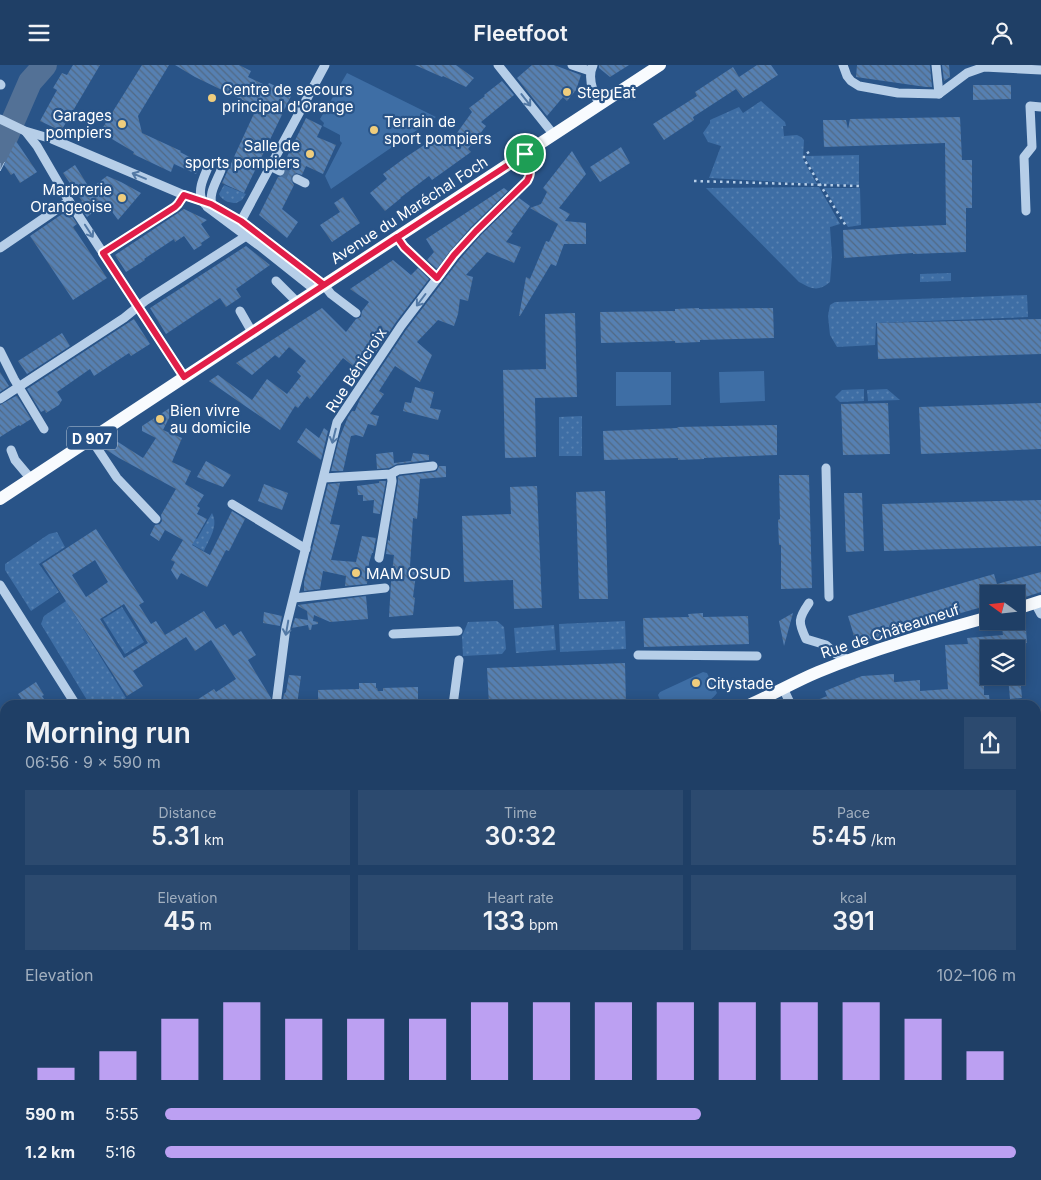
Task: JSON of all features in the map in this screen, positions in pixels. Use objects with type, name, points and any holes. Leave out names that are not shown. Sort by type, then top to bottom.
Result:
[{"type":"main road","name":"Avenue du Maréchal Foch","points":[[2,494],[31,479],[319,287],[660,65]]},
{"type":"main road","points":[[1025,608],[1039,606]]},
{"type":"main road","name":"Rue de Châteauneuf","points":[[759,700],[815,673],[889,645],[980,619]]},
{"type":"street","points":[[241,221],[325,65]]},
{"type":"street","points":[[498,65],[554,135]]},
{"type":"street","points":[[572,65],[591,68],[593,90],[600,105]]},
{"type":"street","points":[[843,65],[847,76],[859,86],[898,93],[939,93],[967,73],[984,67],[1041,69]]},
{"type":"street","points":[[936,65],[939,93]]},
{"type":"street","points":[[1026,211],[1024,157],[1032,147],[1030,106],[1041,107]]},
{"type":"street","points":[[3,120],[25,131],[52,139],[184,195],[211,204],[241,221],[250,233]]},
{"type":"street","points":[[25,131],[37,146],[69,201],[184,377]]},
{"type":"street","points":[[37,146],[52,139]]},
{"type":"street","name":"Rue Bénicroix","points":[[277,700],[286,627],[337,422],[401,326],[454,255],[530,177],[531,169],[525,154]]},
{"type":"street","points":[[209,165],[201,187],[202,201],[207,207],[250,233],[319,287],[356,313]]},
{"type":"street","points":[[270,166],[280,171]]},
{"type":"street","points":[[217,214],[211,204],[212,192],[221,169]]},
{"type":"street","points":[[103,253],[175,207],[184,195]]},
{"type":"street","points":[[0,247],[69,201]]},
{"type":"street","points":[[0,399],[250,233]]},
{"type":"street","points":[[397,237],[404,247],[437,278]]},
{"type":"street","points":[[276,281],[297,302]]},
{"type":"street","points":[[240,311],[252,332]]},
{"type":"street","points":[[0,351],[44,429]]},
{"type":"street","points":[[91,439],[117,478],[156,519]]},
{"type":"street","points":[[11,451],[15,460],[31,479]]},
{"type":"street","points":[[324,478],[390,474],[398,470],[433,466]]},
{"type":"street","points":[[826,468],[829,597]]},
{"type":"street","points":[[379,558],[392,481],[390,474]]},
{"type":"street","points":[[232,504],[306,549]]},
{"type":"street","points":[[0,585],[73,700]]},
{"type":"street","points":[[294,598],[385,588]]},
{"type":"street","points":[[809,603],[801,614],[800,627],[806,639],[826,645],[836,654],[849,660]]},
{"type":"street","points":[[393,634],[458,631]]},
{"type":"street","points":[[638,655],[757,656]]},
{"type":"street","points":[[454,700],[459,660]]},
{"type":"street","points":[[783,688],[789,700]]},
{"type":"path","points":[[809,152],[804,155],[804,159],[846,226]]},
{"type":"path","points":[[694,181],[859,187]]},
{"type":"green space","name":"Terrain de sport pompiers","points":[[347,73],[436,117],[331,189],[325,176],[342,143],[340,135],[323,126],[324,123],[320,119]]},
{"type":"green space","points":[[761,101],[785,122],[786,126],[783,126],[784,136],[797,135],[804,140],[803,159],[817,184],[709,178],[721,146],[708,142],[703,133],[710,120],[739,107],[743,113]]},
{"type":"green space","points":[[859,155],[859,185],[821,184],[806,159],[806,156]]},
{"type":"green space","points":[[224,185],[246,194],[242,200],[236,203],[226,201],[219,194]]},
{"type":"green space","points":[[819,187],[840,224],[830,227],[832,256],[830,282],[818,288],[799,282],[706,188]]},
{"type":"green space","points":[[824,188],[860,188],[861,225],[848,227]]},
{"type":"green space","points":[[951,273],[951,281],[920,282],[920,274]]},
{"type":"green space","points":[[1027,295],[1028,317],[876,323],[875,345],[837,347],[830,335],[828,316],[830,305],[835,302]]},
{"type":"green space","points":[[764,371],[765,401],[720,403],[719,372]]},
{"type":"green space","points":[[616,372],[671,372],[671,405],[616,406]]},
{"type":"green space","points":[[864,389],[864,401],[840,402],[835,397],[842,390]]},
{"type":"green space","points":[[887,389],[900,400],[868,401],[867,390]]},
{"type":"green space","points":[[582,416],[582,456],[559,456],[559,417]]},
{"type":"green space","points":[[212,513],[214,528],[204,551],[170,532],[173,526],[197,539]]},
{"type":"green space","points":[[57,532],[65,547],[39,564],[59,592],[31,611],[5,570],[5,564],[49,534]]},
{"type":"green space","points":[[66,601],[126,698],[123,700],[87,700],[41,624],[44,616]]},
{"type":"green space","points":[[122,607],[144,642],[125,654],[103,619]]},
{"type":"green space","points":[[497,621],[504,627],[506,649],[502,654],[463,656],[462,636],[468,622]]},
{"type":"green space","points":[[625,621],[626,649],[560,652],[559,624]]},
{"type":"green space","points":[[554,625],[556,650],[516,653],[514,628]]},
{"type":"green space","name":"Citystade","points":[[703,672],[707,673],[717,693],[709,700],[660,700],[658,695],[660,692]]},
{"type":"shaded area","points":[[37,65],[51,65],[41,75],[22,114],[11,109]]},
{"type":"shaded area","points":[[2,135],[15,142],[0,171],[0,139]]},
{"type":"building","points":[[73,65],[100,65],[61,131],[40,121],[57,90],[53,88],[62,73],[67,75]]},
{"type":"building","name":"Garages pompiers","points":[[142,65],[169,65],[138,116],[142,133],[181,151],[201,163],[196,174],[174,164],[171,172],[133,154],[134,152],[100,132]]},
{"type":"building","points":[[175,65],[239,65],[251,71],[248,77],[267,86],[269,83],[292,94],[244,193],[222,183],[257,107],[195,77]]},
{"type":"building","points":[[415,65],[456,65],[474,78],[466,87]]},
{"type":"building","points":[[532,65],[554,65],[581,75],[576,90],[567,101],[563,97],[547,116],[517,78]]},
{"type":"building","points":[[599,65],[629,65],[610,77],[599,68]]},
{"type":"building","points":[[757,65],[771,65],[778,75],[743,98],[736,89],[693,117],[694,120],[664,140],[653,124],[697,96],[695,92],[733,67],[739,77]]},
{"type":"building","points":[[857,65],[930,65],[932,87],[856,77]]},
{"type":"building","points":[[942,65],[949,65],[950,77],[944,81]]},
{"type":"building","points":[[502,81],[514,95],[481,122],[486,126],[468,149],[471,152],[432,180],[429,176],[385,211],[370,193],[387,179],[383,174],[441,134],[449,144],[472,112],[469,108]]},
{"type":"building","points":[[973,85],[1011,85],[1011,99],[973,100]]},
{"type":"building","points":[[960,117],[962,160],[972,160],[972,208],[966,208],[966,252],[913,253],[844,258],[843,230],[946,225],[945,143],[824,147],[823,120],[846,120],[848,129],[850,119]]},
{"type":"building","points":[[306,118],[322,126],[317,137],[336,145],[323,174],[306,166],[302,175],[296,173],[292,176],[291,180],[294,185],[282,209],[298,222],[287,238],[259,215],[278,177],[286,173],[283,165]]},
{"type":"building","points":[[16,141],[37,172],[20,183],[14,173],[11,175],[4,165]]},
{"type":"building","points":[[621,147],[630,163],[600,182],[590,167]]},
{"type":"building","points":[[572,151],[586,174],[559,208],[570,214],[565,221],[586,223],[586,244],[564,244],[556,266],[551,264],[519,316],[526,277],[530,279],[546,241],[549,242],[558,224],[530,208],[541,204],[547,192],[543,188]]},
{"type":"building","name":"Marbrerie Orangeoise","points":[[75,165],[90,189],[107,176],[141,193],[118,220],[108,206],[100,212],[98,209],[87,217],[78,204],[82,201],[63,173]]},
{"type":"building","points":[[504,188],[508,191],[471,227],[437,269],[427,260],[434,252],[426,239]]},
{"type":"building","points":[[343,197],[360,223],[332,242],[320,225],[340,212],[334,203]]},
{"type":"building","points":[[519,198],[530,206],[506,242],[521,247],[514,263],[487,252],[466,275],[473,277],[468,301],[460,299],[454,326],[438,320],[417,342],[432,355],[420,382],[395,366],[379,391],[384,394],[370,414],[379,416],[376,426],[368,424],[363,437],[351,436],[343,471],[331,471],[339,439],[348,417],[352,411],[355,411],[360,399],[406,330],[460,259],[481,235]]},
{"type":"building","points":[[184,209],[207,220],[201,224],[210,237],[194,250],[184,236],[175,242],[174,239],[126,272],[115,255]]},
{"type":"building","points":[[68,210],[77,224],[73,227],[107,278],[73,300],[30,236]]},
{"type":"building","points":[[246,246],[270,265],[236,289],[241,297],[226,307],[220,298],[166,334],[150,308]]},
{"type":"building","points":[[393,260],[411,275],[418,268],[429,279],[396,322],[362,373],[343,358],[310,399],[307,396],[298,408],[295,406],[280,430],[209,381],[218,375],[252,400],[267,379],[287,394],[301,376],[297,372],[306,361],[289,347],[279,358],[275,355],[252,375],[236,363],[322,308],[346,332],[356,319],[361,317],[362,311],[369,302],[350,289]]},
{"type":"building","points":[[773,308],[774,338],[700,340],[700,342],[675,343],[675,341],[601,343],[600,312],[675,311],[675,309]]},
{"type":"building","points":[[575,313],[577,397],[535,398],[536,457],[505,458],[503,370],[546,369],[545,314]]},
{"type":"building","points":[[134,319],[150,344],[131,356],[129,353],[94,376],[90,369],[57,392],[62,400],[59,405],[46,413],[45,410],[41,412],[27,389]]},
{"type":"building","points":[[1041,319],[1041,354],[878,359],[877,323]]},
{"type":"building","points":[[62,333],[70,346],[27,374],[18,361]]},
{"type":"building","points":[[0,372],[9,386],[0,392]]},
{"type":"building","points":[[415,387],[434,392],[430,408],[441,410],[438,420],[403,411],[405,402],[411,403]]},
{"type":"building","points":[[16,396],[31,419],[0,437],[0,405]]},
{"type":"building","points":[[888,403],[890,454],[843,455],[841,404]]},
{"type":"building","points":[[1041,403],[1041,449],[921,454],[919,407]]},
{"type":"building","points":[[176,404],[163,430],[182,438],[172,462],[191,471],[185,484],[204,495],[197,506],[200,508],[197,514],[207,519],[192,545],[210,555],[232,511],[245,519],[229,551],[226,550],[207,587],[181,573],[177,580],[171,570],[175,562],[171,560],[183,540],[165,530],[159,541],[150,535],[155,525],[160,524],[162,521],[161,515],[176,489],[105,449],[118,442],[143,458],[156,438],[142,431],[142,426]]},
{"type":"building","points":[[777,425],[777,455],[678,460],[678,458],[604,460],[603,431]]},
{"type":"building","points":[[306,428],[319,438],[324,428],[328,431],[321,460],[297,442]]},
{"type":"building","points":[[393,452],[394,463],[411,461],[413,453],[429,455],[429,460],[397,464],[389,468],[377,469],[376,454]]},
{"type":"building","points":[[206,461],[231,475],[223,487],[197,477]]},
{"type":"building","points":[[439,466],[446,466],[446,477],[420,479],[417,519],[413,518],[410,566],[417,567],[413,615],[389,617],[394,555],[386,554],[388,540],[390,541],[398,477],[434,472],[437,471]]},
{"type":"building","points":[[779,475],[809,475],[812,588],[781,589],[781,545],[779,545],[778,520],[780,519]]},
{"type":"building","points":[[379,481],[386,481],[380,514],[373,513],[374,500],[363,501],[363,495],[358,495],[357,486],[379,483]]},
{"type":"building","points":[[340,483],[330,524],[340,525],[331,560],[356,562],[362,536],[376,538],[369,563],[367,584],[345,586],[346,576],[323,571],[320,589],[304,591],[304,582],[328,484]]},
{"type":"building","points":[[264,484],[288,493],[282,510],[258,501]]},
{"type":"building","points":[[537,486],[542,608],[514,609],[513,580],[464,582],[462,516],[511,514],[510,487]]},
{"type":"building","points":[[605,491],[608,599],[579,599],[576,492]]},
{"type":"building","points":[[844,493],[862,493],[864,551],[846,552]]},
{"type":"building","points":[[1041,500],[1041,546],[884,551],[882,504]]},
{"type":"building","points":[[96,529],[144,602],[139,605],[151,624],[156,621],[165,635],[204,611],[216,629],[225,624],[233,636],[241,631],[256,655],[248,660],[271,698],[271,700],[197,700],[214,689],[216,692],[236,679],[211,640],[195,651],[186,637],[133,671],[143,686],[127,696],[42,564]],"holes":[[[95,560],[108,582],[86,597],[72,575]],[[124,604],[148,643],[124,658],[100,619]]]},
{"type":"building","points":[[1041,572],[1041,592],[1025,597],[1025,585],[980,585],[980,608],[856,643],[848,616],[994,574],[997,584]]},
{"type":"building","points":[[366,596],[368,619],[330,622],[314,615],[313,621],[318,622],[318,624],[312,625],[311,630],[309,630],[308,625],[292,628],[295,618],[308,620],[307,611],[298,605]]},
{"type":"building","points":[[264,612],[282,616],[280,626],[263,623]]},
{"type":"building","points":[[703,613],[703,617],[748,616],[749,644],[644,647],[643,618],[689,617],[688,614]]},
{"type":"building","points":[[793,613],[784,646],[779,621]]},
{"type":"building","points":[[1025,615],[1027,643],[1025,643],[1025,640],[980,640],[980,685],[984,685],[984,695],[989,695],[990,700],[817,700],[827,696],[825,691],[862,676],[894,674],[894,682],[920,680],[920,691],[948,689],[945,645],[968,644],[967,638],[1003,635],[1002,630],[1025,630]]},
{"type":"building","points":[[625,663],[626,700],[489,700],[487,668]]},
{"type":"building","points":[[289,675],[301,676],[298,700],[283,700]]},
{"type":"building","points":[[36,682],[44,695],[42,696],[45,700],[22,700],[18,694]]},
{"type":"building","points":[[359,683],[376,683],[378,691],[383,691],[383,688],[418,687],[418,700],[318,700],[318,690],[359,689]]},
{"type":"building","points":[[1009,685],[1021,685],[1022,698],[1010,699]]},
{"type":"waterway","points":[[0,151],[30,82],[45,65]]},
{"type":"tunnel","points":[[280,171],[297,179]]},
{"type":"place","name":"Step Eat","points":[[567,92]]},
{"type":"place","name":"Centre de secours principal d'Orange","points":[[212,98]]},
{"type":"place","name":"Garages pompiers","points":[[122,124]]},
{"type":"place","name":"Terrain de sport pompiers","points":[[374,130]]},
{"type":"place","name":"Salle de sports pompiers","points":[[310,154]]},
{"type":"place","name":"Marbrerie Orangeoise","points":[[122,198]]},
{"type":"place","name":"Bien vivre au domicile","points":[[160,419]]},
{"type":"place","name":"MAM OSUD","points":[[356,573]]},
{"type":"place","name":"Citystade","points":[[696,683]]},
{"type":"route","points":[[525,154],[324,285],[241,221],[222,209],[184,195],[175,207],[103,253],[184,377],[324,285],[397,237],[404,247],[437,278],[454,255],[476,231],[530,177],[531,169],[525,154]]}]
